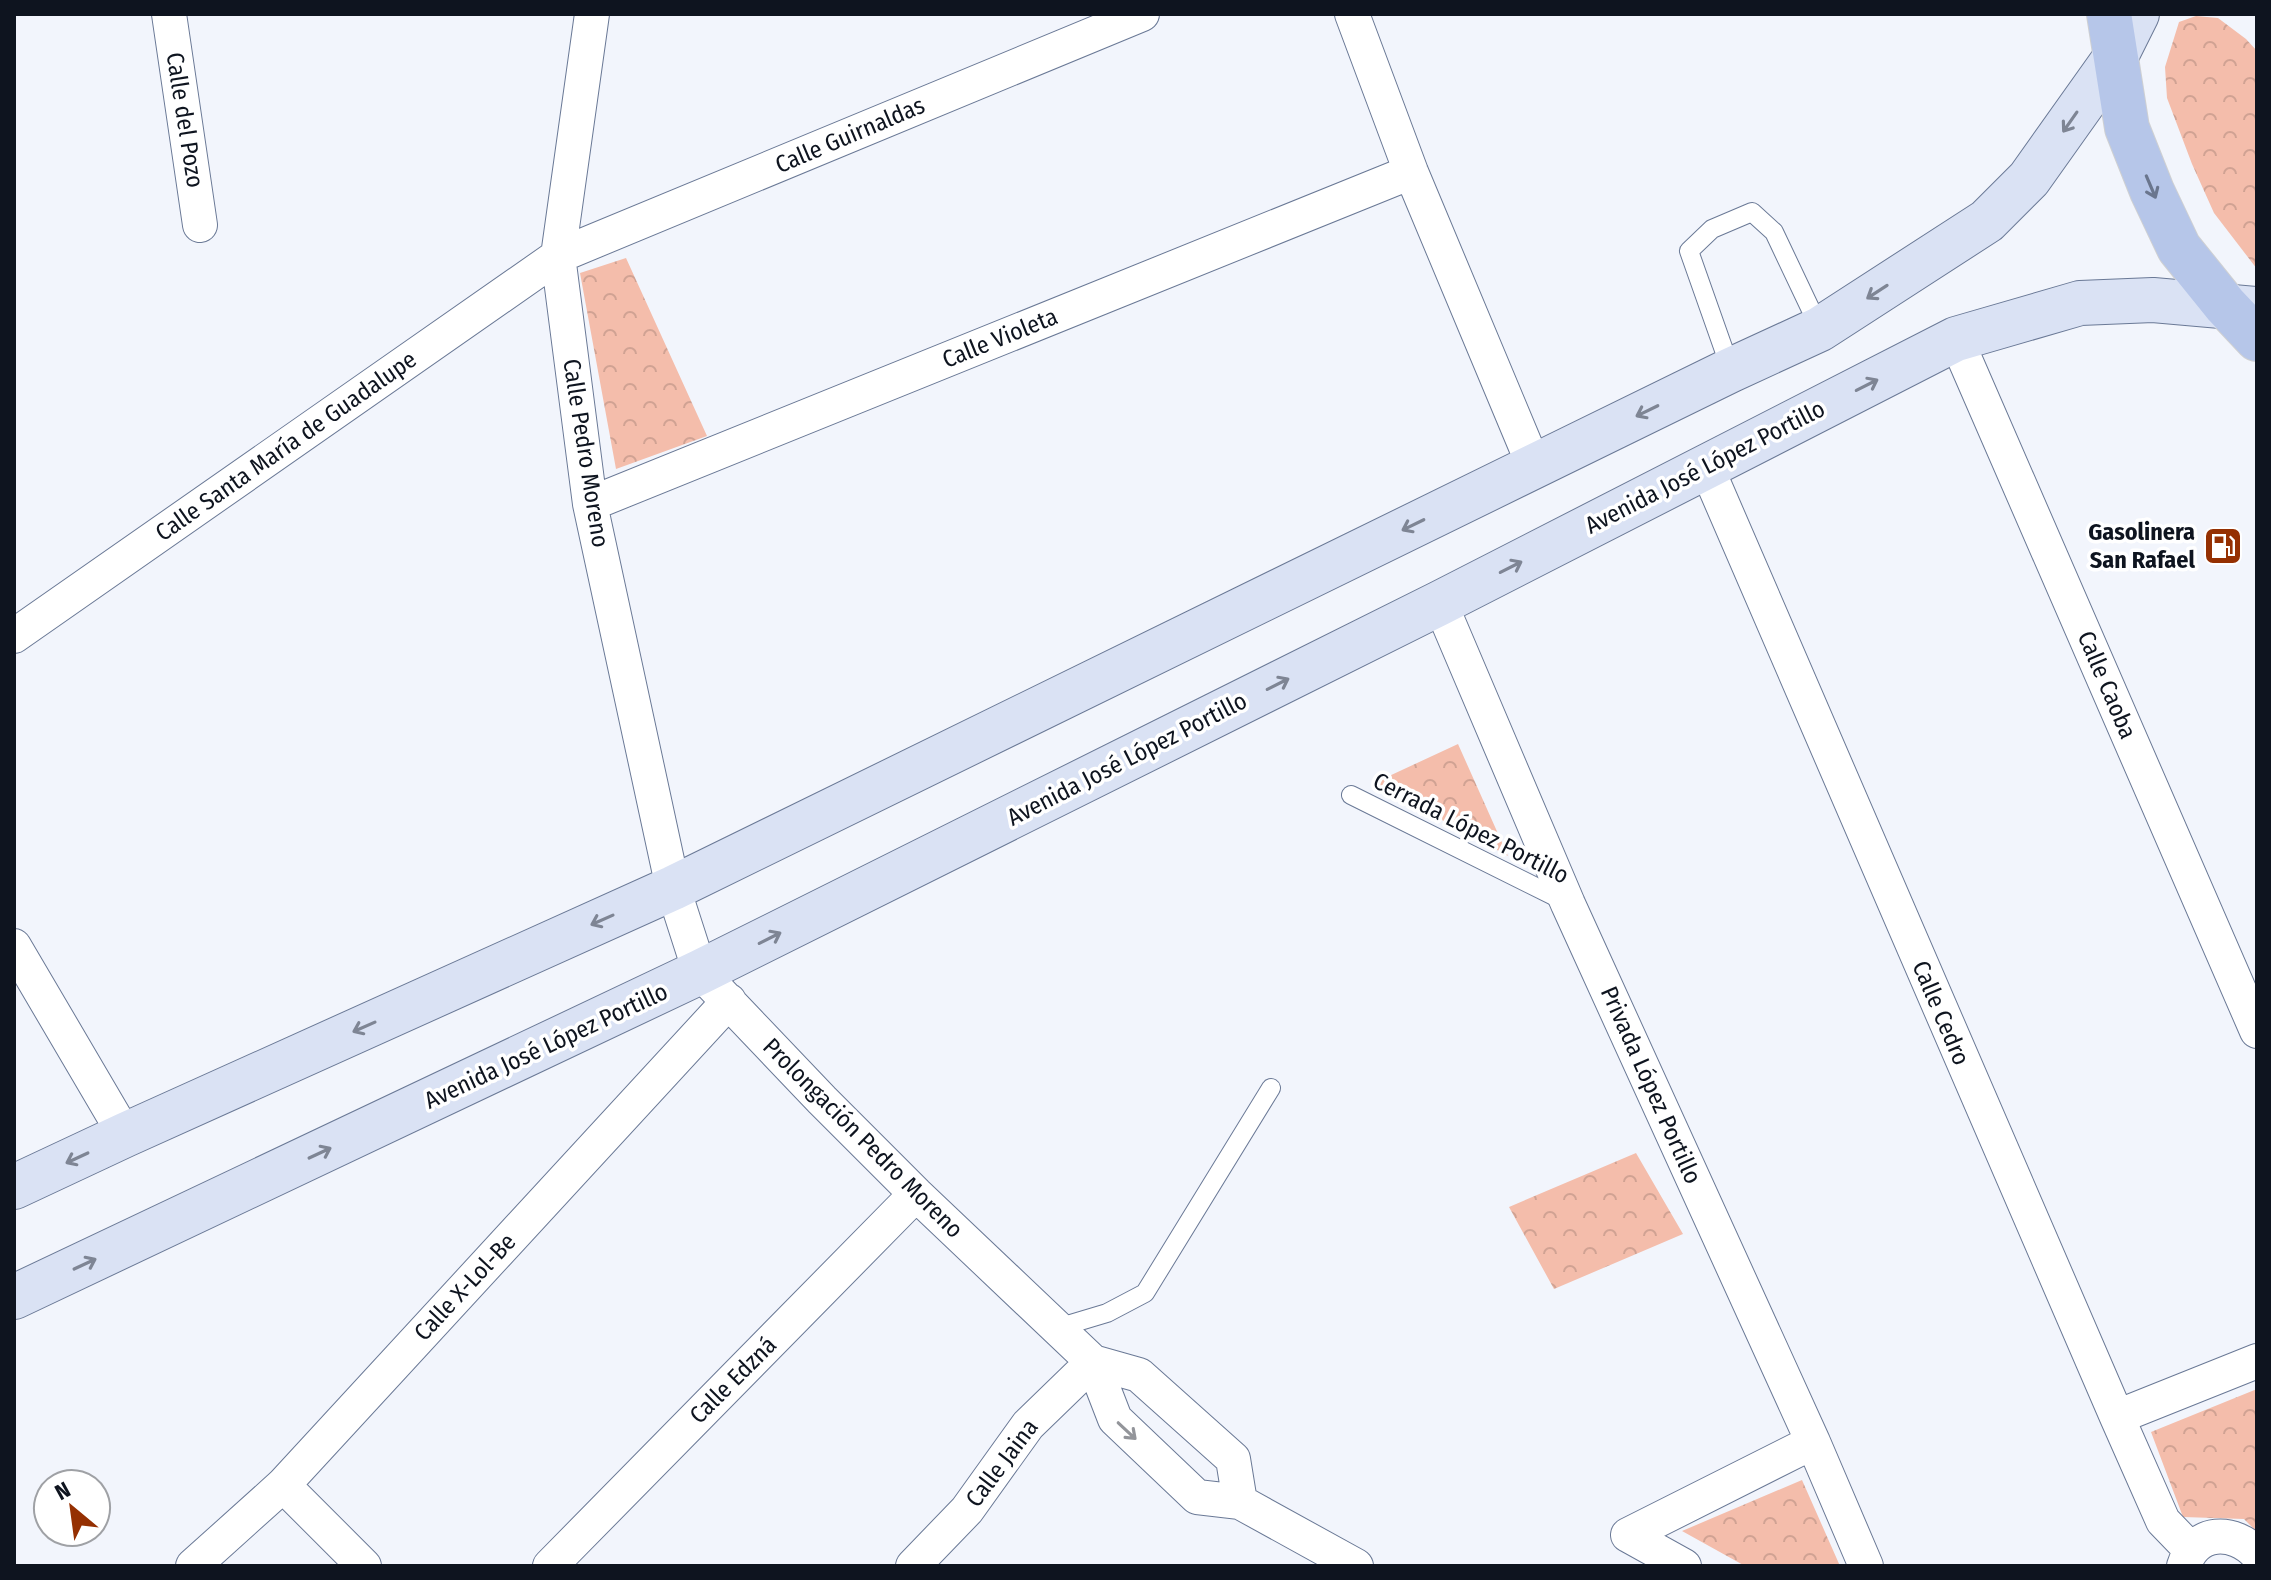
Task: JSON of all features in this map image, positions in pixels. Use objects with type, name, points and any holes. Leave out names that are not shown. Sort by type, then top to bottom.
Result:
[{"type":"main road","points":[[2109,14],[2127,128],[2152,191],[2179,248],[2241,307],[2257,339]]},
{"type":"main road","points":[[14,1187],[673,888],[1820,329],[1987,221],[2029,179],[2115,58],[2137,14]]},
{"type":"main road","name":"Avenida José López Portillo","points":[[14,1297],[715,987],[1440,603],[1956,339],[2080,303],[2153,300],[2241,307]]},
{"type":"street","name":"Calle del Pozo","points":[[169,14],[200,225]]},
{"type":"street","name":"Calle Pedro Moreno","points":[[592,14],[558,256],[590,504],[673,888]]},
{"type":"street","name":"Calle Guirnaldas","points":[[558,256],[1142,14]]},
{"type":"street","points":[[1352,14],[1411,172],[1534,466]]},
{"type":"street","name":"Calle Violeta","points":[[590,504],[1411,172]]},
{"type":"street","name":"Calle Santa María de Guadalupe","points":[[14,636],[558,256]]},
{"type":"street","name":"Calle Caoba","points":[[1956,339],[2257,1031]]},
{"type":"street","name":"Calle Cedro","points":[[1706,466],[2163,1521],[2188,1558],[2200,1542],[2225,1536],[2238,1539],[2257,1554]]},
{"type":"street","name":"Privada López Portillo","points":[[1440,603],[1568,904],[1813,1442],[1866,1566]]},
{"type":"street","name":"Prolongación Pedro Moreno","points":[[673,888],[715,987],[916,1194],[1093,1362],[1115,1419],[1125,1429],[1197,1497],[1240,1502],[1356,1566]]},
{"type":"street","points":[[14,946],[125,1135]]},
{"type":"street","name":"Calle X-Lol-Be","points":[[193,1566],[283,1485],[715,987]]},
{"type":"street","name":"Calle Edzná","points":[[550,1566],[916,1194]]},
{"type":"street","points":[[2117,1417],[2257,1361]]},
{"type":"street","name":"Prolongación Pedro Moreno","points":[[1093,1362],[1139,1375],[1233,1459],[1240,1502]]},
{"type":"street","name":"Calle Jaina","points":[[913,1566],[967,1510],[1028,1425],[1093,1362]]},
{"type":"street","points":[[1684,1566],[1628,1535],[1813,1442]]},
{"type":"street","points":[[283,1485],[364,1566]]},
{"type":"lane","points":[[1731,370],[1689,251],[1712,229],[1752,212],[1774,232],[1820,329]]},
{"type":"lane","name":"Cerrada López Portillo","points":[[1351,795],[1568,904]]},
{"type":"lane","points":[[1057,1328],[1107,1313],[1145,1293],[1271,1088]]},
{"type":"green space","points":[[2196,16],[2218,18],[2257,51],[2257,269],[2214,213],[2167,98],[2165,67],[2179,22]]},
{"type":"green space","points":[[626,258],[707,436],[616,469],[580,273]]},
{"type":"green space","points":[[1458,744],[1508,856],[1374,783]]},
{"type":"green space","points":[[1636,1153],[1683,1234],[1554,1289],[1509,1207]]},
{"type":"green space","points":[[2257,1389],[2257,1532],[2244,1519],[2183,1517],[2151,1432]]},
{"type":"green space","points":[[1802,1480],[1840,1566],[1745,1566],[1682,1531]]},
{"type":"place","name":"Gasolinera San Rafael","points":[[2223,546]]}]
